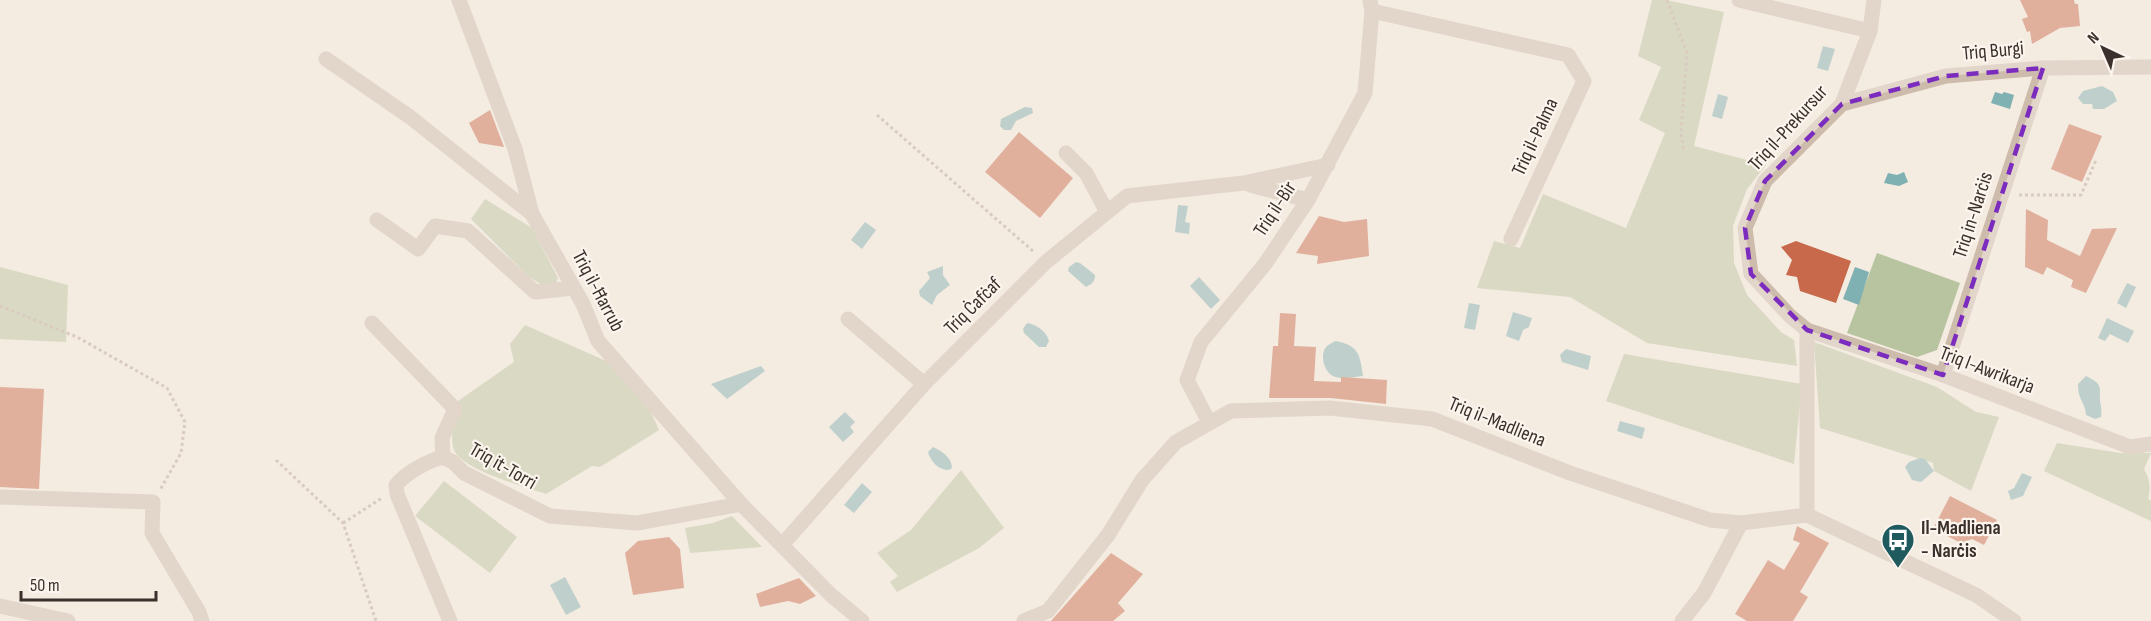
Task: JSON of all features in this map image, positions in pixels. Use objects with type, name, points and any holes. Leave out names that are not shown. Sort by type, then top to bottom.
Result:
[{"type":"street","points":[[459,0],[515,149],[532,214]]},
{"type":"street","points":[[1739,0],[1870,31]]},
{"type":"street","name":"Triq il-Prekursur","points":[[1806,330],[1751,274],[1745,228],[1765,181],[1842,104],[1870,31],[1874,0]]},
{"type":"street","name":"Triq il-Palma","points":[[1371,5],[1568,55],[1584,81],[1511,239]]},
{"type":"street","name":"Triq il-Bir","points":[[1209,422],[1187,380],[1201,342],[1265,264],[1308,200],[1365,93],[1371,5]]},
{"type":"street","name":"Triq il-Ħarrub","points":[[326,59],[410,117],[532,214],[574,288],[598,341],[741,504],[831,595],[862,621]]},
{"type":"street","name":"Triq Burgi","points":[[1842,104],[1946,76],[2043,68],[2151,67]]},
{"type":"street","name":"Triq in-Narċis","points":[[1943,375],[2043,68]]},
{"type":"street","points":[[1066,153],[1086,173],[1107,212]]},
{"type":"street","name":"Triq Ċafċaf","points":[[782,545],[924,384],[1046,262],[1126,196],[1244,183],[1328,165]]},
{"type":"street","name":"Triq Ċafċaf","points":[[1244,183],[1308,200]]},
{"type":"street","points":[[376,220],[418,249],[435,226],[468,231],[535,292],[574,288]]},
{"type":"street","points":[[848,319],[924,384]]},
{"type":"street","points":[[372,322],[454,409],[442,438],[443,457]]},
{"type":"street","points":[[1806,330],[1807,515],[1976,595],[2014,621]]},
{"type":"street","name":"Triq l-Awrikarja","points":[[1806,330],[1943,375],[2130,447],[2151,444]]},
{"type":"street","name":"Triq il-Madliena","points":[[1024,621],[1048,611],[1108,535],[1142,480],[1176,442],[1231,411],[1330,408],[1431,419],[1570,473],[1710,520],[1741,523],[1807,515]]},
{"type":"street","name":"Triq it-Torri","points":[[450,621],[397,494],[396,485],[402,478],[435,459],[443,457],[453,462],[464,473],[550,516],[637,523],[741,504]]},
{"type":"street","points":[[0,497],[153,502],[152,533],[199,612],[202,621]]},
{"type":"street","points":[[1682,621],[1704,593],[1741,523]]},
{"type":"street","points":[[0,606],[68,621]]},
{"type":"path","points":[[1667,0],[1687,53],[1681,132],[1684,152]]},
{"type":"path","points":[[877,115],[1046,262]]},
{"type":"path","points":[[2002,194],[2081,195],[2096,160]]},
{"type":"path","points":[[0,306],[77,337],[167,388],[185,422],[183,442],[181,453],[153,502]]},
{"type":"path","points":[[276,460],[343,523],[376,621]]},
{"type":"path","points":[[343,523],[384,497]]},
{"type":"highlighted area","points":[[2043,68],[1943,375],[1807,330],[1751,274],[1745,228],[1765,181],[1842,104],[1946,76]]},
{"type":"green space","points":[[1652,0],[1666,0],[1724,12],[1694,146],[1766,165],[1747,189],[1733,226],[1734,263],[1747,295],[1781,332],[1794,340],[1797,366],[1647,343],[1570,297],[1477,288],[1494,241],[1520,248],[1543,194],[1626,228],[1665,133],[1639,120],[1661,67],[1638,56]]},
{"type":"green space","points":[[485,199],[532,228],[558,278],[555,285],[542,285],[528,276],[471,219]]},
{"type":"green space","points":[[1877,253],[1960,283],[1937,350],[1917,357],[1847,333]]},
{"type":"green space","points":[[0,267],[68,285],[66,342],[0,339]]},
{"type":"green space","points":[[525,325],[606,361],[648,406],[659,430],[600,467],[592,466],[546,494],[509,482],[466,463],[457,455],[452,441],[458,401],[514,362],[510,344]]},
{"type":"green space","points":[[1814,342],[1937,387],[1976,412],[1999,417],[1971,491],[1934,471],[1933,463],[1820,428]]},
{"type":"green space","points":[[1624,354],[1802,384],[1794,464],[1606,401]]},
{"type":"green space","points":[[2057,443],[2120,453],[2151,453],[2144,469],[2149,484],[2148,499],[2151,501],[2151,521],[2044,471]]},
{"type":"green space","points":[[961,470],[1004,528],[979,548],[897,592],[890,582],[898,576],[877,553],[911,530]]},
{"type":"green space","points":[[444,481],[517,537],[490,573],[415,516]]},
{"type":"green space","points":[[732,516],[762,547],[690,553],[685,528],[713,523]]},
{"type":"water","points":[[1823,46],[1835,49],[1828,71],[1817,68]]},
{"type":"water","points":[[2102,86],[2113,92],[2117,101],[2104,109],[2093,109],[2092,104],[2083,104],[2078,98],[2083,91]]},
{"type":"water","points":[[1995,92],[2014,95],[2010,109],[1991,103]]},
{"type":"water","points":[[1718,94],[1728,97],[1722,119],[1712,116]]},
{"type":"water","points":[[1025,107],[1032,108],[1033,113],[1016,121],[1011,130],[1004,130],[1000,126],[1001,119]]},
{"type":"water","points":[[1904,172],[1908,182],[1899,186],[1884,183],[1888,173],[1897,175]]},
{"type":"water","points":[[1178,205],[1188,206],[1185,222],[1190,223],[1189,234],[1175,232]]},
{"type":"water","points":[[865,222],[876,230],[862,249],[851,240]]},
{"type":"water","points":[[1076,262],[1095,275],[1093,282],[1086,287],[1068,271],[1069,267]]},
{"type":"water","points":[[943,266],[943,275],[950,285],[937,295],[932,305],[920,296],[919,291],[930,278],[927,272]]},
{"type":"water","points":[[1855,267],[1869,272],[1859,305],[1843,299]]},
{"type":"water","points":[[1199,277],[1220,300],[1211,309],[1190,286]]},
{"type":"water","points":[[2127,283],[2136,287],[2126,308],[2117,303]]},
{"type":"water","points":[[1469,303],[1480,305],[1475,330],[1464,328]]},
{"type":"water","points":[[1513,312],[1532,318],[1529,327],[1523,330],[1519,341],[1506,336]]},
{"type":"water","points":[[2107,318],[2134,331],[2128,343],[2110,334],[2105,341],[2098,338]]},
{"type":"water","points":[[1027,323],[1044,332],[1049,341],[1046,347],[1039,347],[1024,333],[1023,329]]},
{"type":"water","points":[[1335,341],[1354,348],[1361,362],[1363,376],[1340,378],[1327,371],[1323,353],[1327,346]]},
{"type":"water","points":[[1566,349],[1591,356],[1588,370],[1562,362],[1560,355]]},
{"type":"water","points":[[761,366],[765,371],[727,399],[711,384]]},
{"type":"water","points":[[2086,376],[2095,381],[2100,388],[2101,417],[2095,419],[2086,415],[2079,394],[2078,384]]},
{"type":"water","points":[[845,412],[855,422],[850,427],[854,432],[843,442],[829,427]]},
{"type":"water","points":[[1620,421],[1645,428],[1642,439],[1617,431]]},
{"type":"water","points":[[933,447],[946,455],[952,468],[942,469],[933,462],[928,452]]},
{"type":"water","points":[[1920,458],[1925,459],[1934,471],[1921,482],[1912,480],[1905,467],[1909,462]]},
{"type":"water","points":[[2022,473],[2032,477],[2023,496],[2011,500],[2008,491],[2014,488]]},
{"type":"water","points":[[862,483],[872,492],[854,513],[844,505]]},
{"type":"water","points":[[565,577],[581,607],[566,615],[550,585]]},
{"type":"building","points":[[2020,0],[2074,0],[2075,4],[2078,4],[2080,26],[2060,28],[2032,44],[2030,31],[2027,32],[2022,19],[2028,17]]},
{"type":"building","points":[[490,110],[504,147],[479,143],[469,123]]},
{"type":"building","points":[[2069,124],[2102,136],[2082,182],[2051,169]]},
{"type":"building","points":[[1019,132],[1073,178],[1040,218],[985,172]]},
{"type":"building","points":[[2026,209],[2048,220],[2047,240],[2080,256],[2092,229],[2117,228],[2086,293],[2071,287],[2073,280],[2047,267],[2043,275],[2025,267]]},
{"type":"building","points":[[1319,216],[1344,222],[1367,219],[1369,256],[1317,264],[1318,256],[1296,253]]},
{"type":"building","points":[[1796,241],[1851,261],[1836,303],[1800,291],[1797,277],[1786,275],[1792,260],[1781,247]]},
{"type":"building","points":[[1280,313],[1296,314],[1294,346],[1316,347],[1314,381],[1341,382],[1341,377],[1387,380],[1386,404],[1331,398],[1269,398],[1273,346],[1278,346]]},
{"type":"building","points":[[0,387],[44,389],[39,489],[0,487]]},
{"type":"building","points":[[1950,496],[1997,520],[1984,545],[1972,539],[1961,543],[1933,529]]},
{"type":"building","points":[[1797,526],[1829,543],[1800,592],[1808,597],[1793,621],[1747,621],[1735,614],[1768,560],[1784,570],[1800,543],[1793,540]]},
{"type":"building","points":[[669,537],[680,549],[684,588],[633,595],[625,553],[638,541]]},
{"type":"building","points":[[1111,553],[1143,574],[1118,603],[1125,611],[1113,621],[1051,621]]},
{"type":"building","points":[[799,578],[816,596],[800,604],[788,601],[760,607],[756,594]]},
{"type":"place","name":"Il-Madliena - Narċis","points":[[1898,569]]}]
